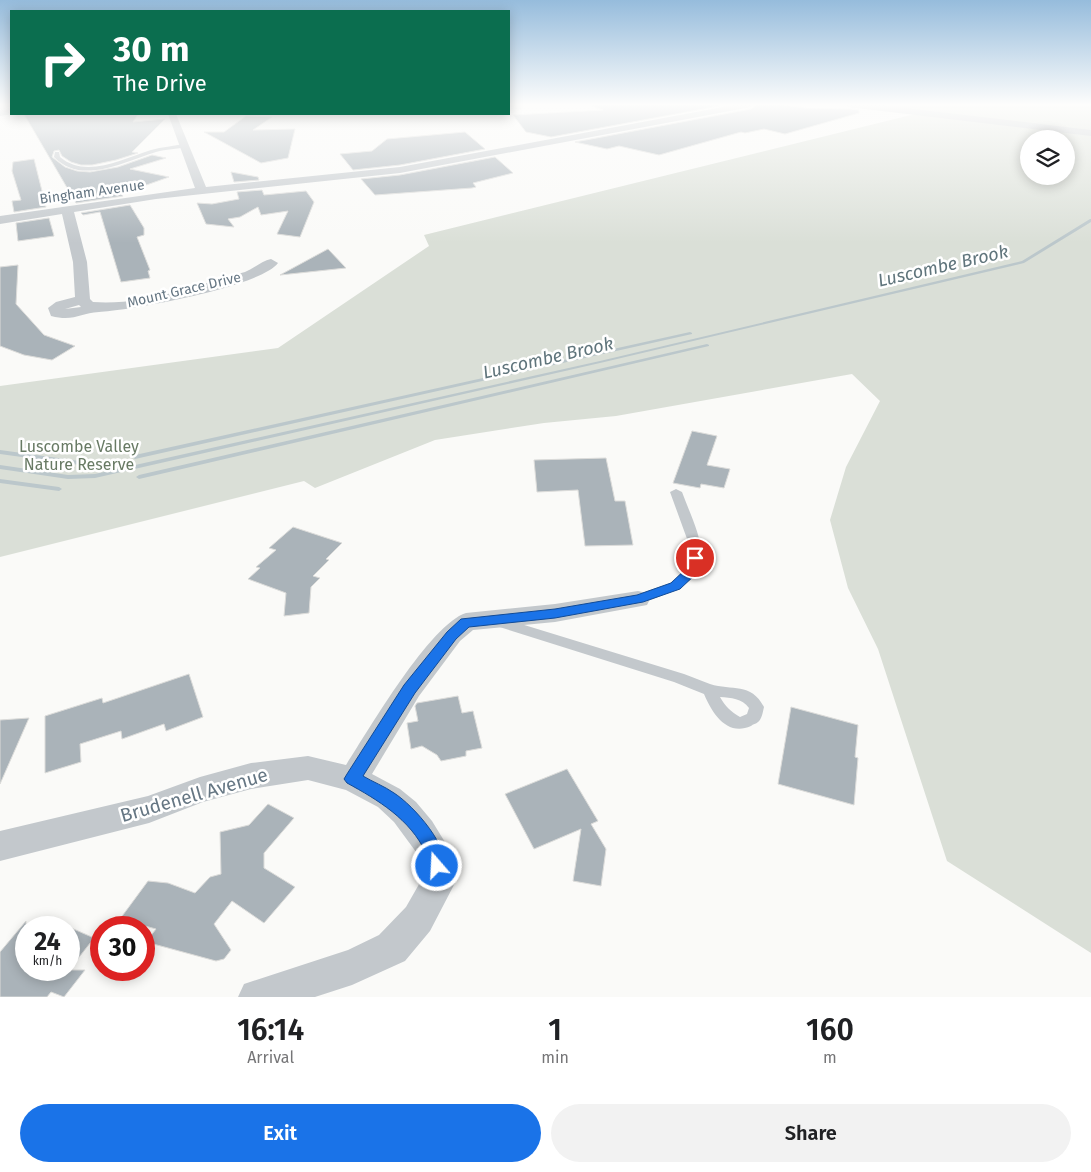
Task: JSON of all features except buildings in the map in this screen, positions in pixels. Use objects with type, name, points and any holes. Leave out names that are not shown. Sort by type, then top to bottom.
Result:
[{"type":"street","points":[[187,151],[202,191]]},
{"type":"street","name":"Bingham Avenue","points":[[0,220],[156,196],[400,170],[504,151]]},
{"type":"street","points":[[156,196],[198,180]]},
{"type":"street","name":"Mount Grace Drive","points":[[67,209],[89,304],[140,302],[196,290],[250,275],[262,270],[271,263]]},
{"type":"street","points":[[352,779],[410,689],[451,635],[466,622],[555,613],[638,599]]},
{"type":"street","name":"Brudenell Avenue","points":[[0,846],[149,809],[200,790],[251,776],[308,768],[352,779],[389,798],[416,824],[435,852],[439,880],[418,919],[392,948],[352,967],[257,997]]},
{"type":"lane","points":[[57,153],[57,158],[66,164],[92,169],[111,166],[156,151]]},
{"type":"lane","points":[[638,599],[676,586],[694,568],[696,547],[676,492]]},
{"type":"lane","points":[[491,620],[679,678],[710,690]]},
{"type":"green space","name":"Luscombe Valley Nature Reserve","points":[[767,151],[1020,151],[1020,185],[1075,185],[1075,151],[1091,151],[1091,953],[947,861],[878,649],[848,588],[830,520],[846,467],[880,401],[852,374],[616,416],[544,423],[435,440],[315,488],[304,481],[0,557],[0,386],[278,348],[429,246],[424,235]]},
{"type":"waterway","name":"Luscombe Brook","points":[[0,467],[68,477],[95,476],[600,362],[1023,262],[1091,220]]},
{"type":"waterway","points":[[135,457],[690,333]]},
{"type":"waterway","points":[[139,477],[707,345]]},
{"type":"waterway","points":[[0,452],[87,464]]},
{"type":"waterway","points":[[0,481],[59,489]]},
{"type":"route","points":[[437,866],[435,852],[405,812],[389,798],[352,779],[410,689],[451,635],[466,622],[555,613],[638,599],[676,586],[694,568],[695,558]]}]
